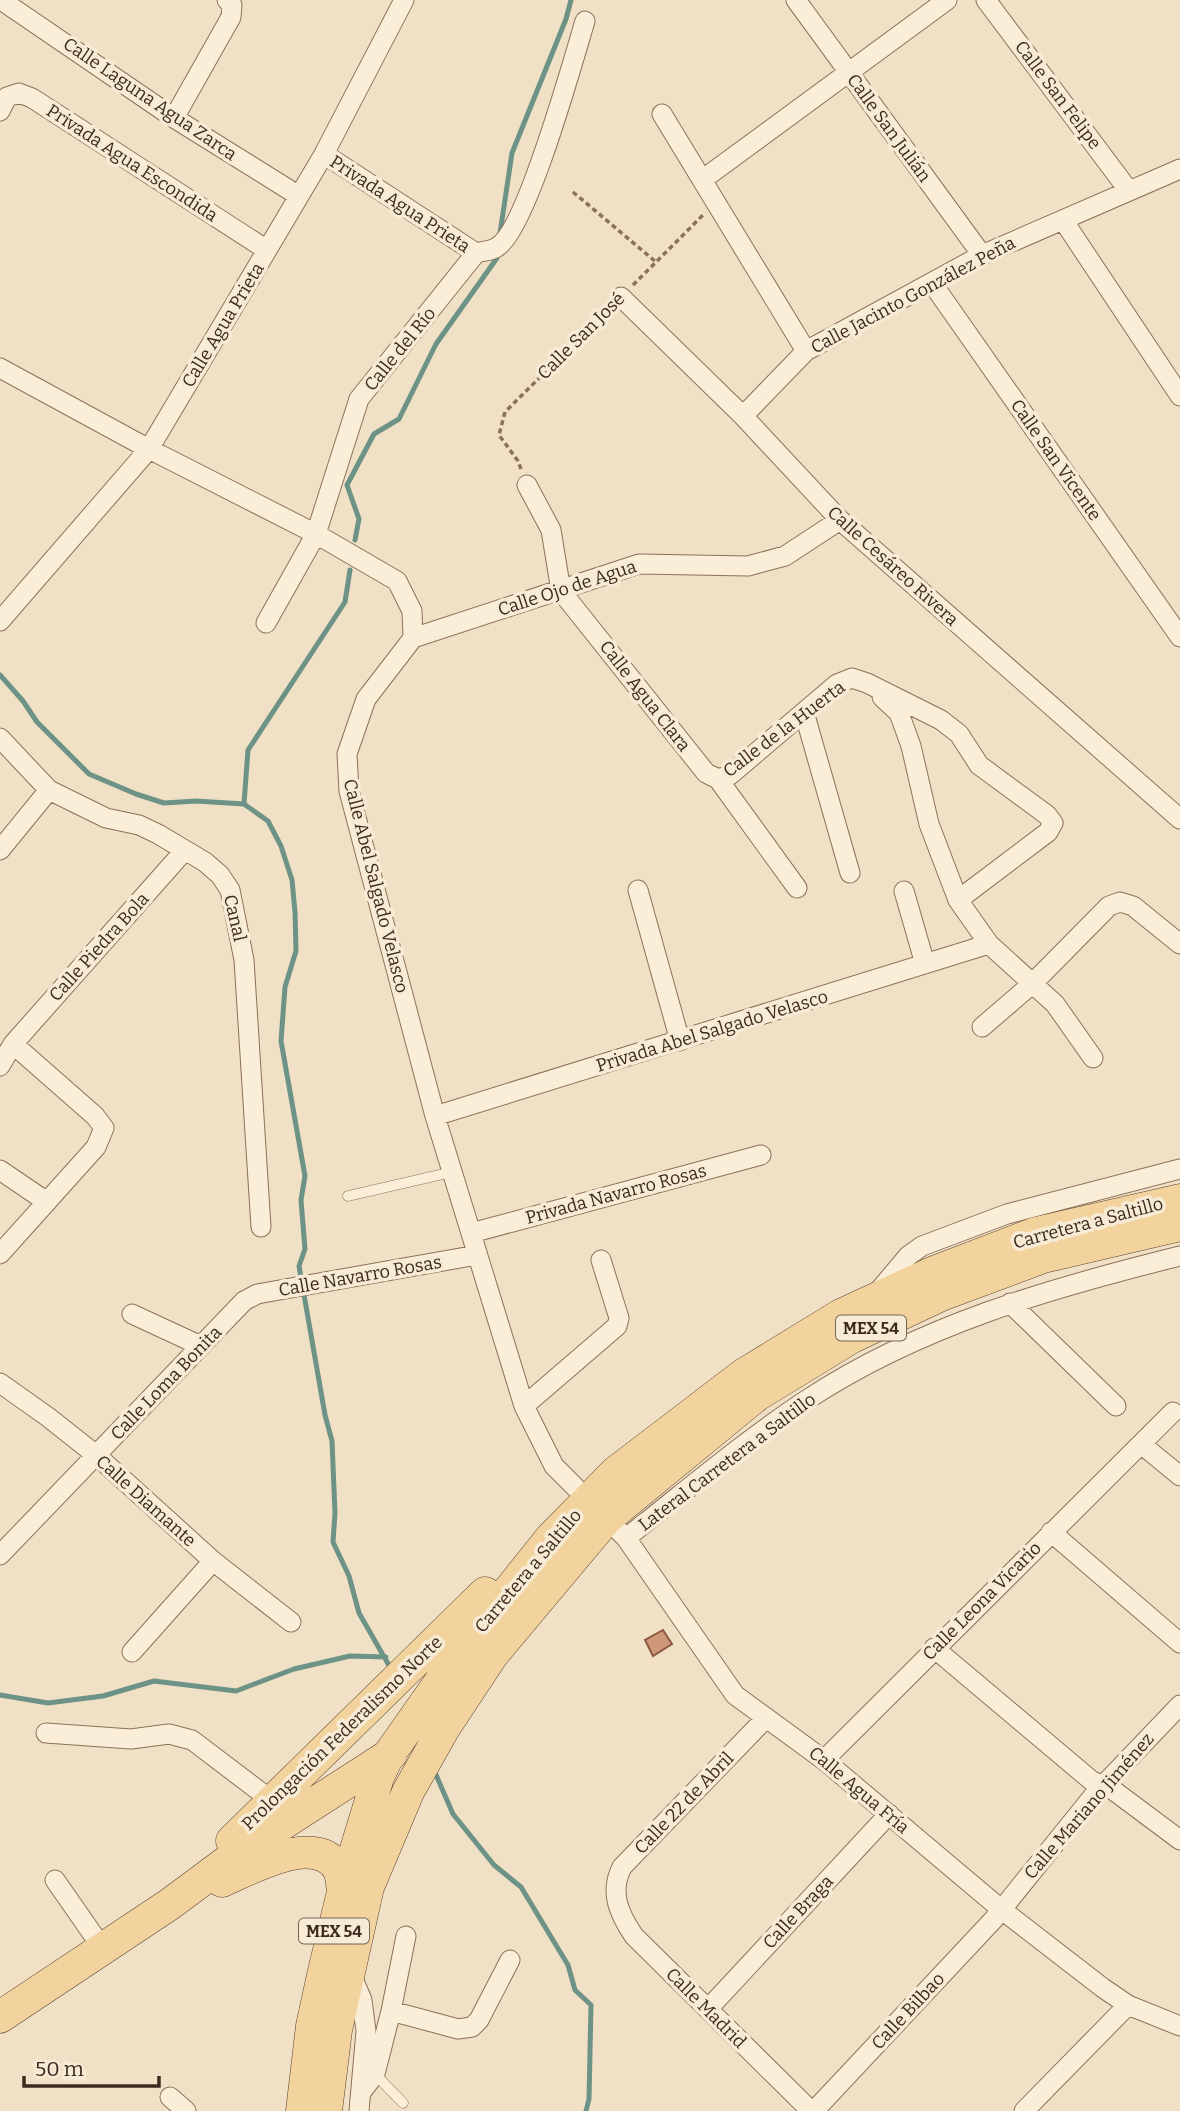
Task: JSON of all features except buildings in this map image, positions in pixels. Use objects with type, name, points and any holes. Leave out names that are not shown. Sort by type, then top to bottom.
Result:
[{"type":"main road","name":"Carretera a Saltillo","points":[[607,1519],[616,1472],[743,1375],[841,1315],[932,1273],[1036,1233],[1180,1200]]},
{"type":"main road","name":"Carretera a Saltillo","points":[[444,1728],[472,1639],[607,1519],[757,1395],[852,1337],[941,1295],[1043,1257],[1180,1225]]},
{"type":"main road","name":"Carretera a Saltillo","points":[[302,2111],[312,2026],[343,1892],[378,1777],[404,1752],[472,1639],[550,1539],[607,1519]]},
{"type":"main road","name":"Prolongación Federalismo Norte","points":[[170,1904],[271,1800],[375,1701],[472,1639]]},
{"type":"main road","name":"Prolongación Federalismo Norte","points":[[0,2017],[170,1904],[248,1846],[444,1728]]},
{"type":"main road","name":"Carretera a Saltillo","points":[[326,2111],[336,2030],[368,1887],[408,1792],[404,1752]]},
{"type":"main road","points":[[170,1904],[286,1854],[304,1852],[324,1856],[335,1865],[341,1873],[343,1892]]},
{"type":"street","name":"Calle Laguna Agua Zarca","points":[[1,0],[174,118],[299,196]]},
{"type":"street","name":"Calle Agua Prieta","points":[[0,621],[149,449],[324,154],[404,0]]},
{"type":"street","name":"Calle San Julián","points":[[796,0],[982,255]]},
{"type":"street","points":[[702,180],[947,0]]},
{"type":"street","name":"Calle San Felipe","points":[[986,0],[1129,191]]},
{"type":"street","points":[[174,118],[231,18],[230,2]]},
{"type":"street","points":[[476,253],[498,247],[514,227],[533,184],[585,21]]},
{"type":"street","name":"Privada Agua Escondida","points":[[0,111],[7,97],[19,93],[32,98],[267,250]]},
{"type":"street","points":[[662,114],[806,351]]},
{"type":"street","name":"Privada Agua Prieta","points":[[324,154],[476,253]]},
{"type":"street","name":"Calle Jacinto González Peña","points":[[743,416],[806,351],[982,255],[1180,169]]},
{"type":"street","points":[[1063,220],[1180,396]]},
{"type":"street","name":"Calle del Río","points":[[266,623],[316,534],[359,399],[476,253]]},
{"type":"street","name":"Calle San Vicente","points":[[932,282],[1180,637]]},
{"type":"street","name":"Calle Cesáreo Rivera","points":[[621,297],[743,416],[840,520],[1180,819]]},
{"type":"street","points":[[0,368],[149,449],[316,534],[397,581],[412,611],[413,638]]},
{"type":"street","name":"Calle Agua Clara","points":[[527,485],[551,530],[561,591],[706,773],[718,779],[797,888]]},
{"type":"street","name":"Calle Ojo de Agua","points":[[413,638],[639,564],[748,566],[785,556],[840,520]]},
{"type":"street","name":"Calle Abel Salgado Velasco","points":[[413,638],[366,699],[346,754],[349,791],[435,1116],[524,1406],[554,1466],[607,1519]]},
{"type":"street","name":"Calle de la Huerta","points":[[718,779],[730,775],[804,712],[852,678],[941,720],[959,734],[979,765],[1047,815],[1053,823],[1048,832],[958,900]]},
{"type":"street","points":[[867,683],[899,713],[911,746],[929,824],[958,900],[989,944],[1055,1004],[1093,1058]]},
{"type":"street","points":[[804,712],[850,873]]},
{"type":"street","name":"Canal","points":[[0,738],[49,790],[106,818],[139,825],[185,850],[220,874],[230,890],[244,960],[261,1227]]},
{"type":"street","points":[[0,850],[49,790]]},
{"type":"street","name":"Calle Piedra Bola","points":[[0,1066],[13,1044],[185,850]]},
{"type":"street","points":[[638,890],[680,1041]]},
{"type":"street","points":[[904,891],[925,964]]},
{"type":"street","points":[[982,1027],[1032,984],[1109,906],[1119,902],[1133,906],[1180,944]]},
{"type":"street","name":"Privada Abel Salgado Velasco","points":[[435,1116],[989,944]]},
{"type":"street","points":[[0,1254],[96,1147],[104,1128],[95,1116],[13,1044]]},
{"type":"street","name":"Privada Navarro Rosas","points":[[471,1233],[761,1155]]},
{"type":"street","points":[[872,1301],[908,1256],[922,1246],[1007,1214],[1180,1169]]},
{"type":"street","points":[[0,1170],[47,1202]]},
{"type":"street","name":"Calle Navarro Rosas","points":[[244,1301],[268,1292],[477,1255]]},
{"type":"street","name":"Lateral Carretera a Saltillo","points":[[607,1519],[728,1457],[809,1398],[894,1351],[974,1315],[1180,1255]]},
{"type":"street","points":[[524,1406],[617,1326],[619,1318],[601,1260]]},
{"type":"street","name":"Calle Loma Bonita","points":[[0,1555],[244,1301]]},
{"type":"street","points":[[1010,1303],[1116,1406]]},
{"type":"street","points":[[132,1314],[201,1346]]},
{"type":"street","name":"Calle Diamante","points":[[0,1383],[96,1455],[213,1562],[291,1622]]},
{"type":"street","name":"Calle Leona Vicario","points":[[824,1760],[1173,1412]]},
{"type":"street","points":[[1141,1444],[1180,1476]]},
{"type":"street","name":"Calle Agua Fría","points":[[607,1519],[729,1688],[742,1701],[824,1760],[1002,1910],[1128,2005],[1180,2026]]},
{"type":"street","points":[[1051,1532],[1180,1643]]},
{"type":"street","points":[[132,1652],[213,1562]]},
{"type":"street","points":[[934,1648],[1092,1781],[1113,1790],[1180,1840]]},
{"type":"street","name":"Calle Mariano Jiménez","points":[[1002,1910],[1102,1786],[1180,1705]]},
{"type":"street","name":"Calle 22 de Abril","points":[[615,1895],[622,1867],[766,1718]]},
{"type":"street","points":[[46,1733],[131,1739],[169,1734],[192,1740],[271,1800]]},
{"type":"street","name":"Calle Braga","points":[[708,2009],[888,1814]]},
{"type":"street","points":[[55,1880],[103,1949]]},
{"type":"street","name":"Calle Madrid","points":[[615,1895],[623,1921],[634,1936],[812,2111]]},
{"type":"street","name":"Calle Bilbao","points":[[812,2111],[1002,1910]]},
{"type":"street","points":[[362,2091],[375,2074],[406,1936]]},
{"type":"street","points":[[391,2011],[458,2029],[472,2027],[479,2020],[510,1960]]},
{"type":"street","points":[[350,1972],[362,2000],[366,2031],[359,2111]]},
{"type":"street","points":[[1024,2111],[1128,2005]]},
{"type":"street","points":[[170,2097],[187,2111]]},
{"type":"lane","points":[[348,1196],[452,1172]]},
{"type":"lane","points":[[375,2074],[403,2103]]},
{"type":"path","points":[[573,192],[656,262]]},
{"type":"path","name":"Calle San José","points":[[527,485],[518,461],[499,435],[505,412],[716,203]]},
{"type":"waterway","points":[[500,233],[512,153],[566,19],[571,0]]},
{"type":"waterway","points":[[355,540],[359,519],[347,485],[374,434],[399,419],[436,344],[497,258],[497,253]]},
{"type":"waterway","points":[[244,804],[248,750],[345,602],[350,570]]},
{"type":"waterway","points":[[0,675],[37,722],[89,774],[164,803],[196,801],[244,804],[268,821],[281,846],[292,880],[296,951],[285,987],[281,1041],[305,1176],[301,1200],[305,1249],[299,1266],[332,1441],[335,1513],[333,1542],[349,1576],[359,1613],[391,1669]]},
{"type":"waterway","points":[[0,1695],[48,1703],[103,1696],[154,1681],[236,1691],[294,1669],[350,1656],[386,1657]]},
{"type":"waterway","points":[[433,1768],[453,1814],[494,1865],[521,1887],[568,1965],[575,1990],[591,2005],[589,2099],[586,2111]]}]
